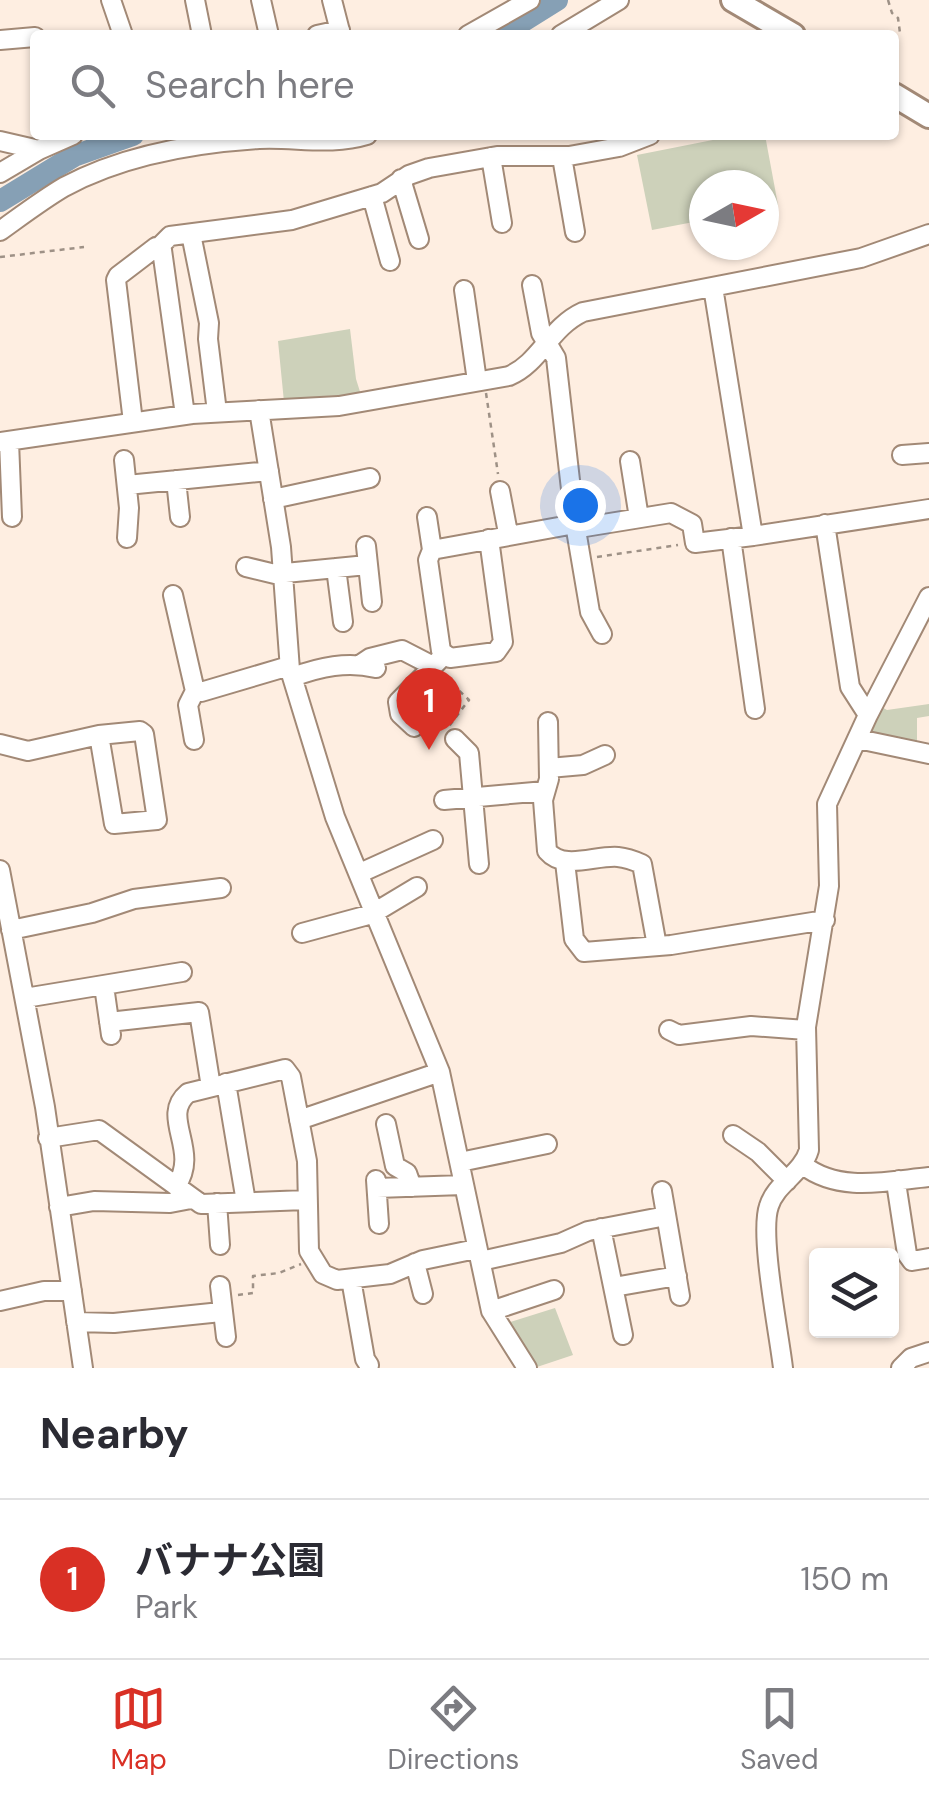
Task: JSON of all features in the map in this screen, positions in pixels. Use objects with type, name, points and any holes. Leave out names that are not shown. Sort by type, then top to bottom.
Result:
[{"type":"main road","points":[[733,0],[784,30]]},
{"type":"main road","points":[[899,98],[929,116]]},
{"type":"street","points":[[111,0],[120,30]]},
{"type":"street","points":[[195,0],[201,30]]},
{"type":"street","points":[[261,0],[268,30]]},
{"type":"street","points":[[332,0],[340,30]]},
{"type":"street","points":[[477,30],[530,0]]},
{"type":"street","points":[[569,30],[619,0]]},
{"type":"street","points":[[0,40],[30,37]]},
{"type":"street","points":[[0,140],[38,150]]},
{"type":"street","points":[[0,173],[57,140]]},
{"type":"street","points":[[0,231],[60,189],[131,162],[256,140],[342,140]]},
{"type":"street","points":[[133,422],[116,280],[170,236],[284,222],[382,193],[417,171],[522,154],[562,157],[602,151],[635,140]]},
{"type":"street","points":[[492,157],[502,223]]},
{"type":"street","points":[[562,157],[575,232]]},
{"type":"street","points":[[401,179],[420,240]]},
{"type":"street","points":[[372,196],[390,261]]},
{"type":"street","points":[[191,234],[210,322],[208,339],[217,412]]},
{"type":"street","points":[[12,517],[4,442],[185,415],[340,406],[481,380],[521,371],[567,319],[583,312],[861,258],[929,234]]},
{"type":"street","points":[[160,248],[185,415]]},
{"type":"street","points":[[532,285],[538,323],[556,358],[575,524],[590,612],[602,634]]},
{"type":"street","points":[[713,287],[752,536]]},
{"type":"street","points":[[464,290],[481,380]]},
{"type":"street","points":[[259,410],[284,574],[291,672],[334,812],[360,872],[372,914],[440,1072],[490,1311],[527,1368]]},
{"type":"street","points":[[902,455],[929,452]]},
{"type":"street","points":[[124,460],[127,538]]},
{"type":"street","points":[[630,462],[638,518]]},
{"type":"street","points":[[127,484],[269,472]]},
{"type":"street","points":[[273,500],[370,478]]},
{"type":"street","points":[[176,480],[180,517]]},
{"type":"street","points":[[500,491],[508,533]]},
{"type":"street","points":[[432,550],[508,533],[575,524],[585,527],[672,513],[692,524],[695,543],[929,510]]},
{"type":"street","points":[[414,727],[400,714],[398,702],[439,660],[440,651],[426,518]]},
{"type":"street","points":[[825,524],[850,687],[868,714]]},
{"type":"street","points":[[731,538],[755,709]]},
{"type":"street","points":[[194,691],[321,667],[369,666],[370,658],[402,650],[439,660],[496,652],[503,642],[488,539]]},
{"type":"street","points":[[366,546],[372,602]]},
{"type":"street","points":[[246,566],[271,574],[367,566]]},
{"type":"street","points":[[336,568],[343,622]]},
{"type":"street","points":[[173,594],[194,691],[188,705],[194,740]]},
{"type":"street","points":[[783,1368],[767,1218],[774,1194],[803,1165],[809,1150],[806,1030],[830,870],[826,811],[868,714],[929,597]]},
{"type":"street","points":[[548,722],[548,851],[564,862],[614,857],[642,864],[657,946]]},
{"type":"street","points":[[0,744],[28,751],[99,736],[140,730],[144,734],[157,820],[114,824],[99,736]]},
{"type":"street","points":[[450,735],[469,753],[479,864]]},
{"type":"street","points":[[858,739],[929,754]]},
{"type":"street","points":[[549,768],[588,764],[605,756]]},
{"type":"street","points":[[444,800],[546,791]]},
{"type":"street","points":[[360,872],[433,840]]},
{"type":"street","points":[[564,862],[572,932],[580,951],[657,946],[825,920]]},
{"type":"street","points":[[0,873],[48,1138],[83,1368]]},
{"type":"street","points":[[302,932],[372,914],[417,887]]},
{"type":"street","points":[[11,930],[92,913],[134,899],[222,888]]},
{"type":"street","points":[[24,998],[182,972]]},
{"type":"street","points":[[104,986],[110,1028],[199,1012],[246,1202]]},
{"type":"street","points":[[669,1030],[679,1034],[760,1026],[806,1030]]},
{"type":"street","points":[[176,1186],[186,1168],[177,1105],[188,1093],[288,1070],[307,1166],[311,1259],[328,1278],[390,1274],[415,1262],[561,1243],[601,1228],[666,1216]]},
{"type":"street","points":[[299,1120],[440,1072]]},
{"type":"street","points":[[386,1124],[395,1166],[407,1173],[412,1187]]},
{"type":"street","points":[[48,1138],[99,1130],[201,1204],[306,1200]]},
{"type":"street","points":[[733,1135],[758,1152],[787,1181]]},
{"type":"street","points":[[460,1162],[547,1144]]},
{"type":"street","points":[[803,1165],[840,1182],[929,1178]]},
{"type":"street","points":[[900,1180],[897,1189],[907,1254],[912,1261],[929,1258]]},
{"type":"street","points":[[378,1224],[377,1184],[463,1185]]},
{"type":"street","points":[[662,1190],[680,1296]]},
{"type":"street","points":[[58,1207],[94,1200],[187,1202],[192,1198]]},
{"type":"street","points":[[216,1203],[220,1245]]},
{"type":"street","points":[[601,1228],[622,1334]]},
{"type":"street","points":[[415,1262],[424,1294]]},
{"type":"street","points":[[614,1287],[676,1276]]},
{"type":"street","points":[[352,1279],[368,1365]]},
{"type":"street","points":[[0,1301],[44,1291],[72,1290]]},
{"type":"street","points":[[490,1311],[554,1290]]},
{"type":"street","points":[[76,1322],[114,1322],[221,1298],[226,1337]]},
{"type":"street","points":[[901,1368],[911,1358],[929,1352]]},
{"type":"path","points":[[888,0],[898,18],[900,34]]},
{"type":"path","points":[[0,258],[84,248]]},
{"type":"path","points":[[481,380],[500,491]]},
{"type":"path","points":[[581,559],[695,543]]},
{"type":"path","points":[[439,660],[470,700],[450,735]]},
{"type":"path","points":[[221,1298],[253,1293],[253,1276],[278,1273],[311,1259]]},
{"type":"green space","points":[[713,140],[766,140],[772,170],[689,170],[689,223],[652,230],[637,155]]},
{"type":"green space","points":[[350,329],[362,398],[284,402],[278,341]]},
{"type":"green space","points":[[929,704],[929,716],[917,718],[917,748],[866,734],[878,705],[887,710]]},
{"type":"green space","points":[[555,1308],[573,1355],[534,1368],[504,1324]]},
{"type":"waterway","points":[[509,30],[557,0]]},
{"type":"waterway","points":[[0,201],[74,156],[119,140]]},
{"type":"place","name":"バナナ公園","points":[[429,750]]}]
